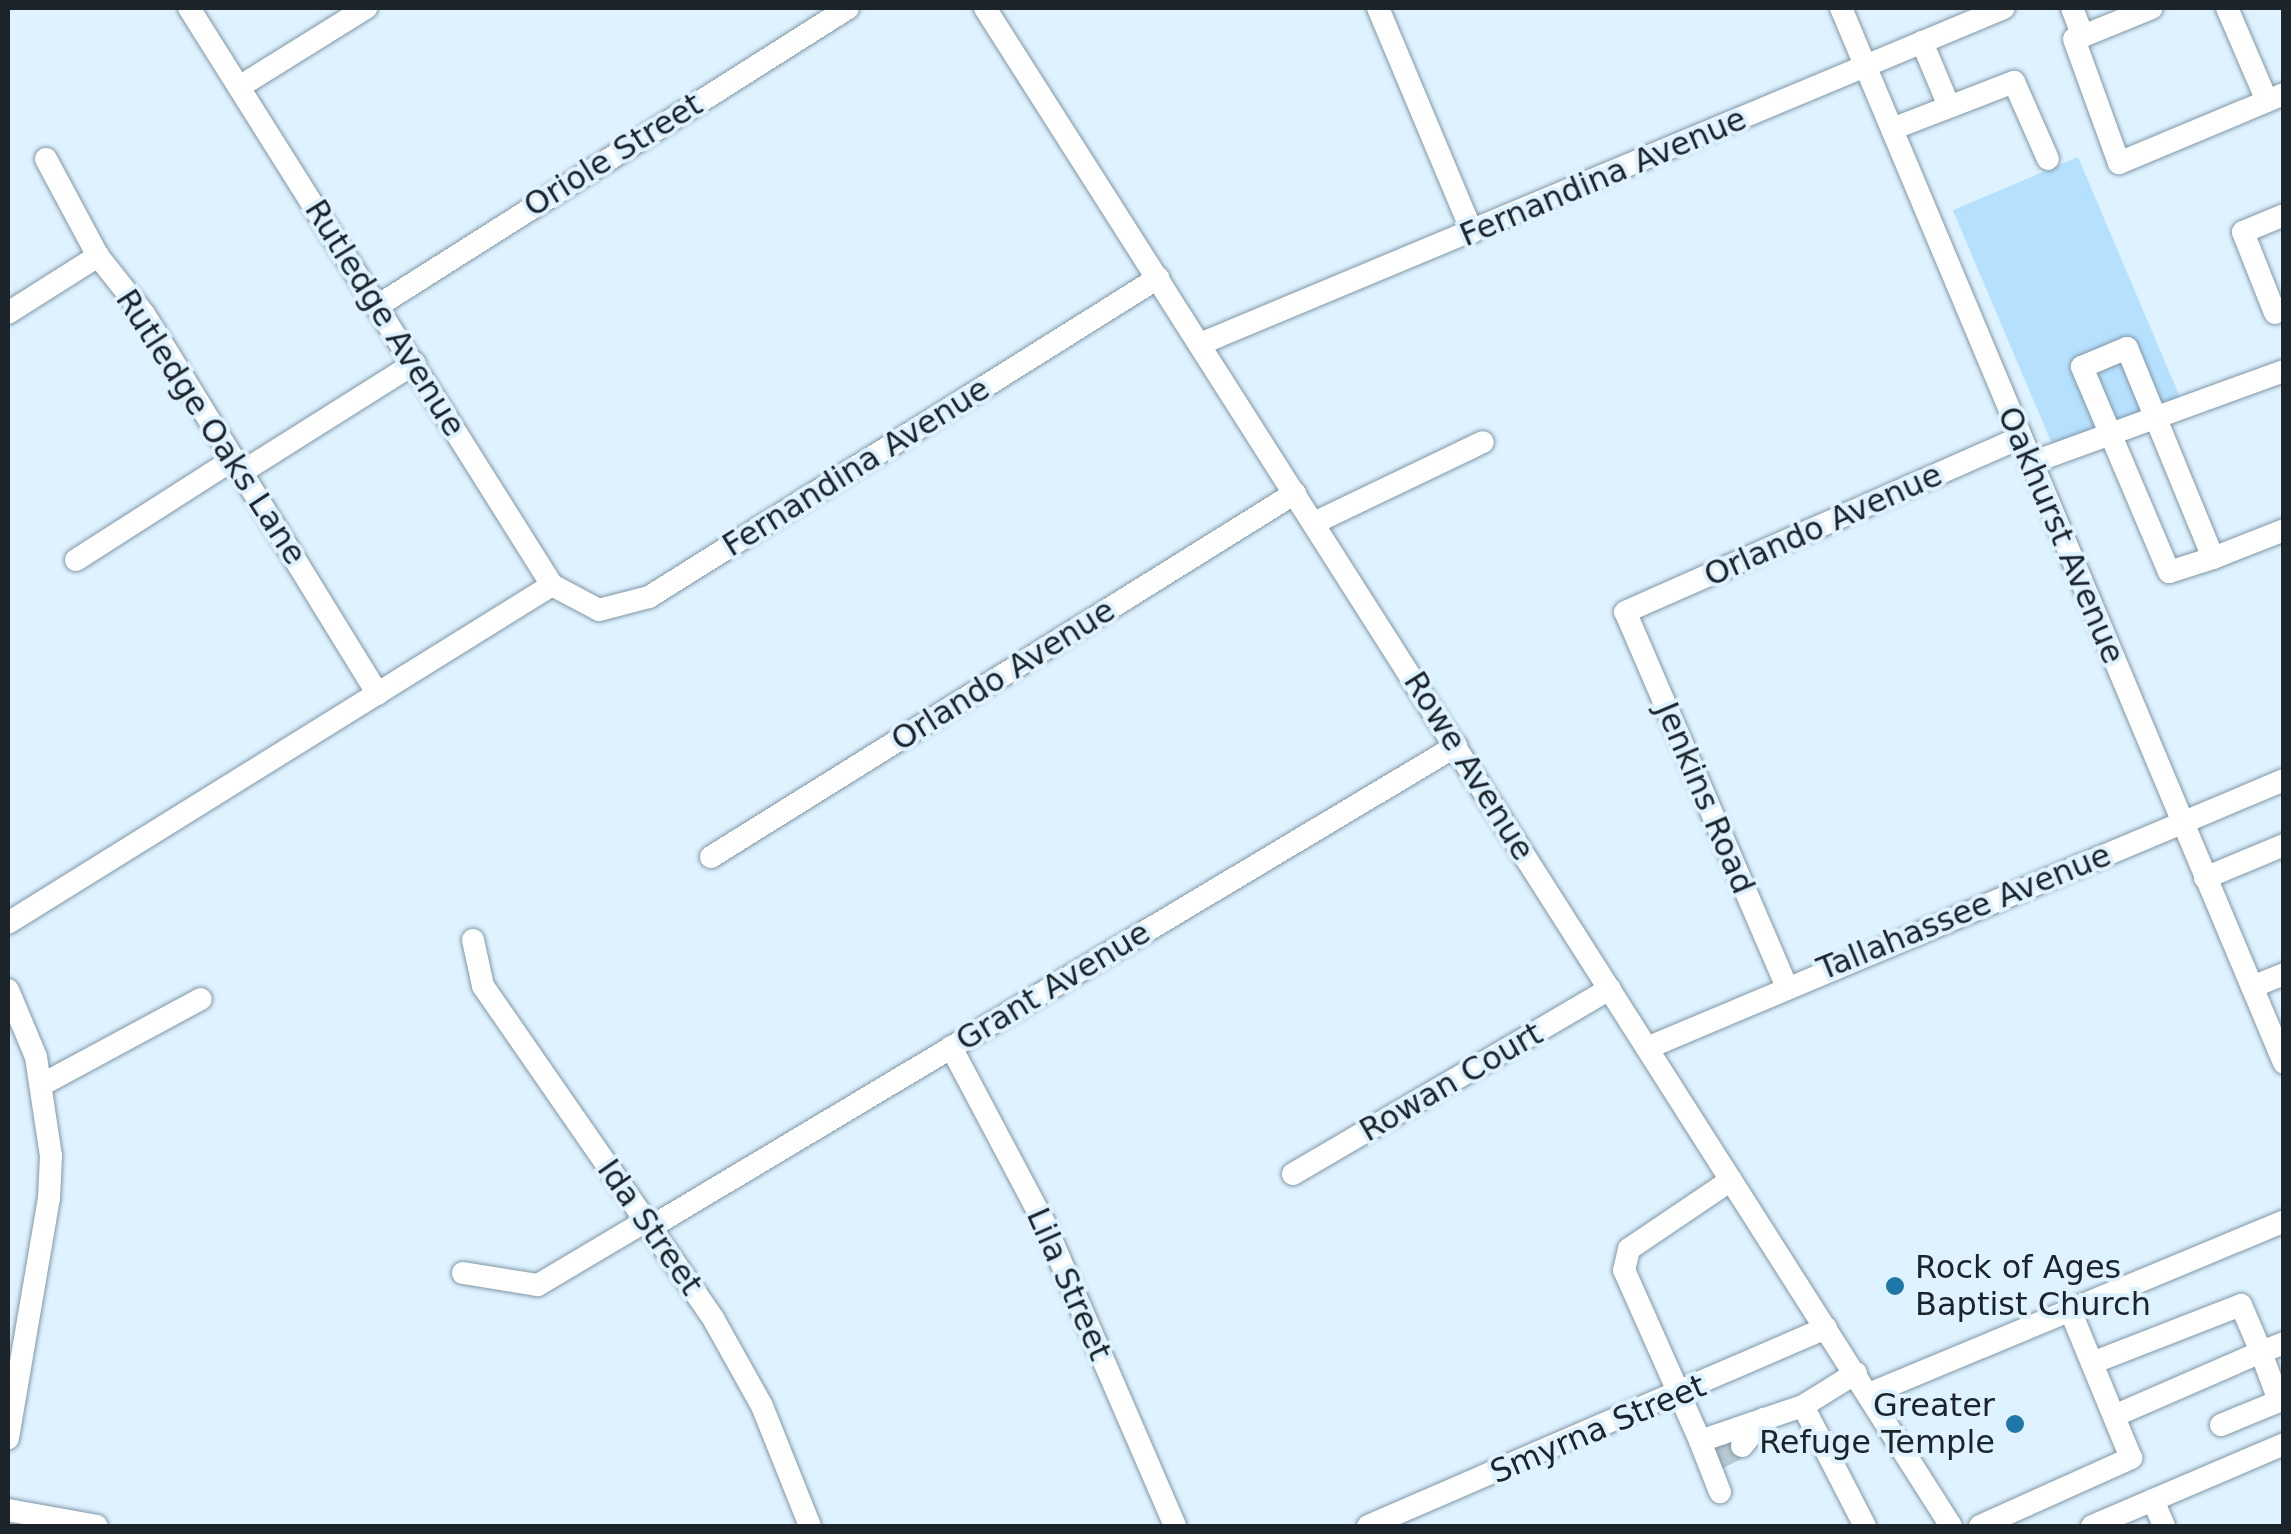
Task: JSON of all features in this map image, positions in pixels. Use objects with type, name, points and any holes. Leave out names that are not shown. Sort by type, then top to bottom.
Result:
[{"type":"street","name":"Rutledge Avenue","points":[[189,8],[552,585]]},
{"type":"street","points":[[239,87],[366,8]]},
{"type":"street","name":"Oriole Street","points":[[379,306],[848,8]]},
{"type":"street","name":"Rowe Avenue","points":[[985,8],[1951,1526]]},
{"type":"street","points":[[1378,8],[1472,232]]},
{"type":"street","name":"Oakhurst Avenue","points":[[1840,8],[2284,1062]]},
{"type":"street","name":"Fernandina Avenue","points":[[1200,344],[2004,8]]},
{"type":"street","points":[[2072,8],[2083,36]]},
{"type":"street","points":[[2152,8],[2074,39],[2119,162],[2275,98],[2228,8]]},
{"type":"street","points":[[1922,42],[1948,104]]},
{"type":"street","points":[[1892,129],[1948,104],[2014,82],[2048,158]]},
{"type":"street","name":"Rutledge Oaks Lane","points":[[46,160],[98,256],[144,314],[378,694]]},
{"type":"street","points":[[2275,312],[2243,232],[2284,215]]},
{"type":"street","points":[[8,313],[98,256]]},
{"type":"street","name":"Fernandina Avenue","points":[[552,585],[599,610],[650,598],[1158,278]]},
{"type":"street","points":[[2213,558],[2128,348],[2082,367],[2170,572],[2213,558],[2284,530]]},
{"type":"street","points":[[76,560],[415,363]]},
{"type":"street","points":[[2030,463],[2160,421],[2284,372]]},
{"type":"street","name":"Orlando Avenue","points":[[1625,612],[2020,438]]},
{"type":"street","points":[[1314,523],[1483,442]]},
{"type":"street","name":"Orlando Avenue","points":[[711,857],[1295,493]]},
{"type":"street","points":[[8,923],[552,585]]},
{"type":"street","name":"Jenkins Road","points":[[1625,612],[1786,985]]},
{"type":"street","name":"Grant Avenue","points":[[463,1273],[538,1285],[952,1047],[1456,746]]},
{"type":"street","name":"Tallahassee Avenue","points":[[1647,1048],[1786,985],[2284,780]]},
{"type":"street","points":[[2205,878],[2284,845]]},
{"type":"street","name":"Ida Street","points":[[473,940],[484,986],[649,1224],[762,1406],[810,1526]]},
{"type":"street","points":[[2252,986],[2284,974]]},
{"type":"street","name":"Rowan Court","points":[[1293,1174],[1610,989]]},
{"type":"street","points":[[8,990],[43,1084],[50,1198],[8,1439]]},
{"type":"street","points":[[43,1084],[201,999]]},
{"type":"street","name":"Lila Street","points":[[952,1047],[1044,1223],[1175,1526]]},
{"type":"street","points":[[1720,1492],[1708,1454],[1622,1258],[1732,1180]]},
{"type":"street","points":[[1869,1394],[2284,1222]]},
{"type":"street","points":[[2092,1363],[2241,1304],[2281,1400],[2221,1425]]},
{"type":"street","points":[[1980,1526],[2131,1458],[2070,1310]]},
{"type":"street","name":"Smyrna Street","points":[[1368,1526],[1682,1395],[1826,1328]]},
{"type":"street","points":[[2114,1416],[2284,1343]]},
{"type":"street","points":[[1708,1454],[1764,1420],[1803,1406],[1856,1373]]},
{"type":"street","points":[[1803,1406],[1865,1526]]},
{"type":"street","points":[[1742,1446],[1753,1441],[1764,1420]]},
{"type":"street","points":[[2094,1526],[2284,1444]]},
{"type":"street","points":[[2153,1500],[2164,1526]]},
{"type":"street","points":[[8,1510],[97,1526]]},
{"type":"shaded area","points":[[2078,157],[2182,403],[2057,456],[1953,210]]},
{"type":"tunnel","points":[[1717,1459],[1742,1446]]},
{"type":"place","name":"Rock of Ages Baptist Church","points":[[1895,1286]]},
{"type":"place","name":"Greater Refuge Temple","points":[[2015,1424]]}]
